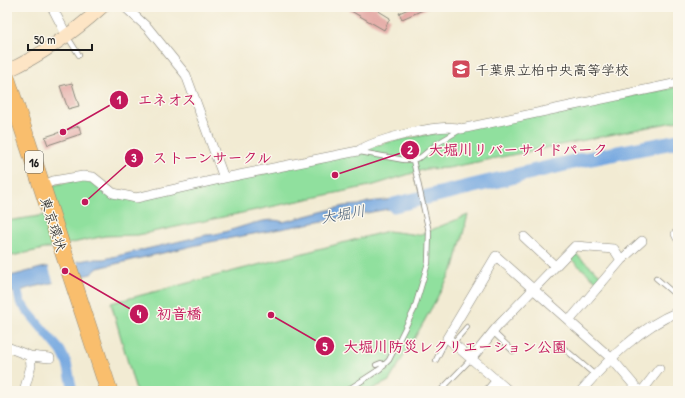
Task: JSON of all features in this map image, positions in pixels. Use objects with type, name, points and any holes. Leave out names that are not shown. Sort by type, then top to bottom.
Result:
[{"type":"highway","name":"東京環状","points":[[7,80],[42,186],[55,246]]},
{"type":"highway","name":"東京環状","points":[[7,111],[73,297],[109,391]]},
{"type":"highway","name":"東京環状","points":[[73,297],[97,391]]},
{"type":"street","points":[[52,7],[67,36]]},
{"type":"street","points":[[7,71],[25,62],[67,36],[102,7]]},
{"type":"street","points":[[125,7],[148,28],[186,75],[224,178]]},
{"type":"street","points":[[42,186],[53,182],[83,176],[93,177],[114,193],[136,198],[224,178],[358,152],[365,147],[396,137],[451,128],[461,129],[678,83]]},
{"type":"street","points":[[524,237],[555,266]]},
{"type":"street","points":[[569,321],[622,260],[642,241]]},
{"type":"street","points":[[472,358],[493,332],[574,246],[614,248],[622,260]]},
{"type":"street","points":[[509,391],[472,358],[450,341],[496,256],[612,359],[639,391]]},
{"type":"street","points":[[581,391],[595,375],[639,335],[668,316],[678,312]]},
{"type":"street","points":[[7,347],[30,356],[50,358]]},
{"type":"street","points":[[24,391],[31,366],[30,356]]},
{"type":"street","points":[[642,391],[659,369]]},
{"type":"street","points":[[488,391],[497,380]]},
{"type":"lane","points":[[67,36],[79,55]]},
{"type":"lane","points":[[358,152],[371,152],[404,160],[412,160],[421,157],[438,143],[461,129]]},
{"type":"lane","points":[[346,391],[384,366],[389,360],[414,310],[428,263],[429,232],[415,167],[412,160]]},
{"type":"lane","points":[[656,278],[678,297]]},
{"type":"lane","points":[[436,360],[450,341],[467,327]]},
{"type":"lane","points":[[493,332],[513,351]]},
{"type":"lane","points":[[558,344],[595,375]]},
{"type":"lane","points":[[441,390],[472,358]]},
{"type":"lane","points":[[376,365],[381,363],[384,366]]},
{"type":"green space","points":[[678,87],[678,121],[448,168],[426,169],[374,185],[138,235],[105,236],[7,257],[7,221],[59,213],[51,186],[73,181],[86,180],[99,185],[117,198],[238,180],[393,141]]},
{"type":"green space","points":[[468,215],[454,267],[389,381],[368,391],[136,391],[111,303],[388,231],[419,235]]},
{"type":"green space","points":[[571,250],[605,279],[601,285],[566,255]]},
{"type":"water","points":[[413,197],[415,204],[210,242],[98,268],[91,274],[16,292],[7,292],[7,277],[41,268],[91,259],[104,259],[206,235],[225,232],[266,221],[275,220],[283,222],[345,206]]},
{"type":"pier","points":[[76,259],[82,278],[54,284],[48,265]]},
{"type":"building","points":[[344,7],[378,7],[377,10],[390,18],[384,30]]},
{"type":"building","points":[[413,7],[430,7],[402,19],[399,13]]},
{"type":"building","points":[[72,83],[79,106],[68,109],[60,86]]},
{"type":"building","points":[[79,126],[81,134],[48,145],[45,137]]},
{"type":"waterway","name":"大堀川","points":[[394,205],[577,161],[678,141]]},
{"type":"waterway","points":[[16,283],[20,302],[61,351],[67,363],[73,391]]},
{"type":"place","name":"千葉県立柏中央高等学校","points":[[461,69]]},
{"type":"place","name":"エネオス","points":[[63,132]]},
{"type":"place","name":"大堀川リバーサイドパーク","points":[[335,175]]},
{"type":"place","name":"ストーンサークル","points":[[85,202]]},
{"type":"place","name":"初音橋","points":[[65,271]]},
{"type":"place","name":"大堀川防災レクリエーション公園","points":[[271,315]]}]
